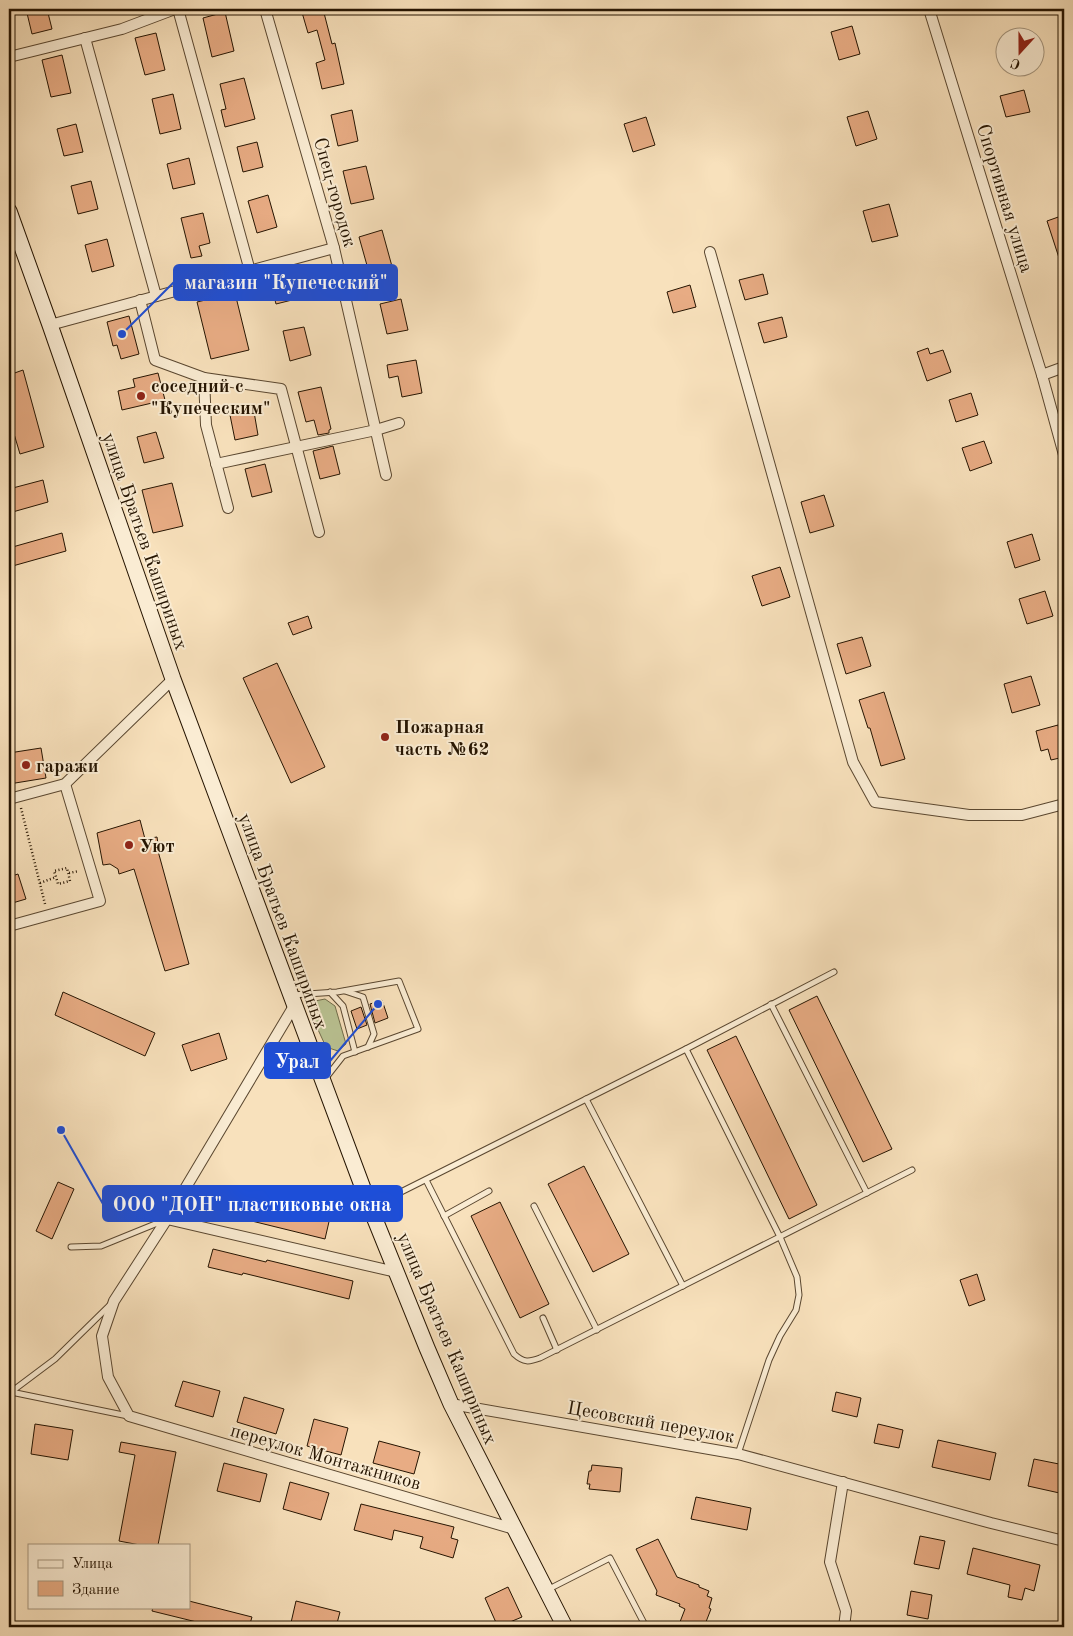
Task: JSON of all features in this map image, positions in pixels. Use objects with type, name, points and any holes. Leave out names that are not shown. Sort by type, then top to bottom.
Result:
[{"type":"main road","name":"улица Братьев Кашириных","points":[[9,210],[173,679],[370,1207],[451,1404],[565,1627]]},
{"type":"street","points":[[9,57],[122,29],[177,9],[250,271]]},
{"type":"street","name":"Спец-городок","points":[[265,9],[334,248],[386,475]]},
{"type":"street","name":"Спортивная улица","points":[[929,9],[1042,375],[1064,455]]},
{"type":"street","points":[[85,38],[156,296]]},
{"type":"street","points":[[50,325],[334,248]]},
{"type":"street","points":[[710,252],[853,762],[875,802],[969,815],[1022,815],[1064,804]]},
{"type":"street","points":[[140,300],[155,360],[204,378],[281,390],[319,532]]},
{"type":"street","points":[[1042,375],[1064,367]]},
{"type":"street","points":[[204,378],[206,425],[228,508]]},
{"type":"street","points":[[216,464],[376,430],[399,423]]},
{"type":"street","points":[[13,798],[65,784],[173,679]]},
{"type":"street","points":[[9,926],[100,901],[65,784]]},
{"type":"street","points":[[129,1416],[108,1377],[102,1336],[114,1301],[167,1219],[292,1000]]},
{"type":"street","points":[[167,1219],[396,1272]]},
{"type":"street","name":"Цесовский переулок","points":[[451,1404],[738,1454],[1064,1541]]},
{"type":"street","name":"переулок Монтажников","points":[[129,1416],[514,1529]]},
{"type":"street","points":[[842,1482],[830,1562],[846,1611],[844,1627]]},
{"type":"lane","points":[[370,1207],[834,972]]},
{"type":"lane","points":[[292,1000],[399,981],[418,1029],[343,1056],[323,1081]]},
{"type":"lane","points":[[344,990],[363,998],[374,1034],[368,1047]]},
{"type":"lane","points":[[330,992],[343,1006],[355,1052]]},
{"type":"lane","points":[[771,1004],[867,1193]]},
{"type":"lane","points":[[686,1048],[780,1237],[797,1277],[800,1295],[796,1310],[780,1336],[769,1360],[738,1454]]},
{"type":"lane","points":[[586,1099],[683,1286]]},
{"type":"lane","points":[[426,1180],[514,1354],[522,1361],[529,1362],[597,1330],[912,1170]]},
{"type":"lane","points":[[444,1216],[489,1190]]},
{"type":"lane","points":[[534,1206],[597,1330]]},
{"type":"lane","points":[[71,1248],[101,1246],[167,1219]]},
{"type":"lane","points":[[10,1393],[55,1359],[114,1301]]},
{"type":"lane","points":[[543,1318],[557,1350]]},
{"type":"lane","points":[[10,1393],[129,1416]]},
{"type":"lane","points":[[546,1590],[610,1558],[646,1627]]},
{"type":"path","points":[[13,798],[40,883],[48,915]]},
{"type":"path","points":[[67,868],[70,881],[58,884],[56,877],[54,871],[67,868]]},
{"type":"path","points":[[40,883],[56,877]]},
{"type":"green space","points":[[325,999],[335,1006],[346,1044],[338,1051],[326,1047],[309,1010],[310,1002]]},
{"type":"building","points":[[26,9],[47,9],[52,29],[32,34]]},
{"type":"building","points":[[301,9],[323,9],[332,44],[335,43],[344,84],[322,89],[316,63],[325,60],[317,30],[308,33]]},
{"type":"building","points":[[225,12],[234,51],[212,57],[203,18]]},
{"type":"building","points":[[852,26],[860,54],[839,60],[831,32]]},
{"type":"building","points":[[156,33],[165,70],[145,75],[135,38]]},
{"type":"building","points":[[62,55],[71,93],[51,97],[42,60]]},
{"type":"building","points":[[244,78],[255,119],[225,127],[221,110],[226,109],[220,84]]},
{"type":"building","points":[[1024,90],[1030,112],[1006,117],[1000,96]]},
{"type":"building","points":[[173,94],[181,129],[160,134],[152,99]]},
{"type":"building","points":[[352,110],[358,141],[338,146],[331,115]]},
{"type":"building","points":[[868,111],[877,139],[856,146],[847,117]]},
{"type":"building","points":[[646,117],[655,145],[633,152],[624,124]]},
{"type":"building","points":[[76,124],[83,152],[64,156],[57,129]]},
{"type":"building","points":[[257,142],[263,167],[243,172],[237,147]]},
{"type":"building","points":[[189,158],[195,184],[173,189],[167,164]]},
{"type":"building","points":[[366,166],[374,199],[351,204],[343,171]]},
{"type":"building","points":[[91,181],[98,209],[78,214],[71,186]]},
{"type":"building","points":[[268,195],[277,227],[257,233],[248,201]]},
{"type":"building","points":[[889,204],[898,236],[872,242],[863,211]]},
{"type":"building","points":[[203,213],[210,243],[199,246],[202,256],[191,258],[181,218]]},
{"type":"building","points":[[1064,215],[1064,267],[1062,267],[1047,221]]},
{"type":"building","points":[[382,230],[393,270],[370,276],[359,237]]},
{"type":"building","points":[[107,239],[114,266],[92,272],[85,245]]},
{"type":"building","points":[[290,271],[296,299],[276,304],[269,276]]},
{"type":"building","points":[[763,274],[768,294],[745,300],[739,280]]},
{"type":"building","points":[[690,285],[696,307],[673,313],[667,292]]},
{"type":"building","points":[[235,293],[249,350],[211,359],[197,302]]},
{"type":"building","points":[[401,299],[408,330],[387,334],[380,304]]},
{"type":"building","points":[[129,316],[139,354],[121,359],[117,345],[113,346],[107,322]]},
{"type":"building","points":[[782,317],[787,337],[764,343],[758,323]]},
{"type":"building","points":[[304,327],[311,355],[290,361],[283,331]]},
{"type":"building","points":[[928,348],[930,354],[943,350],[951,372],[927,381],[917,352]]},
{"type":"building","points":[[416,360],[422,393],[402,397],[398,376],[389,378],[387,365]]},
{"type":"building","points":[[23,370],[44,447],[20,454],[9,417],[9,375]]},
{"type":"building","name":"соседний с \"Купеческим\"","points":[[158,373],[165,400],[122,410],[118,391],[135,387],[133,379]]},
{"type":"building","points":[[321,387],[331,429],[329,433],[318,435],[314,420],[306,422],[298,392]]},
{"type":"building","points":[[971,393],[978,415],[956,422],[949,400]]},
{"type":"building","points":[[253,406],[258,435],[235,440],[229,410]]},
{"type":"building","points":[[156,432],[164,458],[144,463],[137,437]]},
{"type":"building","points":[[984,441],[992,463],[970,471],[962,448]]},
{"type":"building","points":[[333,446],[340,474],[320,479],[313,451]]},
{"type":"building","points":[[265,464],[272,492],[252,497],[245,469]]},
{"type":"building","points":[[43,480],[48,502],[9,513],[9,489]]},
{"type":"building","points":[[172,483],[183,526],[153,533],[142,490]]},
{"type":"building","points":[[824,495],[834,526],[810,533],[801,502]]},
{"type":"building","points":[[62,533],[66,551],[9,567],[9,548]]},
{"type":"building","points":[[1032,534],[1040,560],[1015,568],[1007,542]]},
{"type":"building","points":[[780,567],[790,597],[762,606],[752,576]]},
{"type":"building","points":[[1045,591],[1053,616],[1027,624],[1019,599]]},
{"type":"building","points":[[308,616],[312,628],[293,635],[288,623]]},
{"type":"building","points":[[862,637],[871,666],[846,674],[837,644]]},
{"type":"building","points":[[277,663],[325,767],[291,783],[243,678]]},
{"type":"building","points":[[1031,676],[1040,705],[1012,713],[1004,684]]},
{"type":"building","points":[[884,692],[905,759],[881,766],[870,728],[868,728],[859,700]]},
{"type":"building","points":[[1058,725],[1060,733],[1064,732],[1064,757],[1051,760],[1048,749],[1041,751],[1036,731]]},
{"type":"building","name":"гаражи","points":[[41,748],[46,778],[9,784],[9,753]]},
{"type":"building","points":[[140,820],[145,839],[157,837],[158,851],[189,964],[165,971],[134,869],[119,874],[118,869],[110,864],[103,865],[97,833]]},
{"type":"building","points":[[18,874],[26,899],[9,904],[9,877]]},
{"type":"building","points":[[63,992],[155,1033],[145,1056],[55,1015]]},
{"type":"building","points":[[817,996],[892,1149],[863,1162],[789,1010]]},
{"type":"building","points":[[382,1000],[388,1018],[375,1023],[370,1004]]},
{"type":"building","points":[[361,1007],[367,1025],[357,1029],[351,1011]]},
{"type":"building","points":[[219,1033],[227,1059],[191,1071],[182,1045]]},
{"type":"building","points":[[736,1036],[817,1205],[789,1219],[707,1050]]},
{"type":"building","points":[[584,1166],[629,1254],[593,1272],[548,1184]]},
{"type":"building","points":[[58,1182],[74,1189],[52,1239],[36,1231]]},
{"type":"building","points":[[221,1187],[331,1213],[325,1239],[215,1212]]},
{"type":"building","points":[[500,1202],[549,1304],[520,1318],[471,1216]]},
{"type":"building","points":[[213,1249],[353,1281],[349,1299],[243,1273],[242,1275],[208,1267]]},
{"type":"building","points":[[977,1274],[985,1300],[969,1306],[960,1280]]},
{"type":"building","points":[[183,1381],[220,1391],[213,1417],[175,1406]]},
{"type":"building","points":[[836,1392],[861,1398],[857,1417],[832,1411]]},
{"type":"building","points":[[244,1397],[284,1409],[276,1434],[237,1422]]},
{"type":"building","points":[[314,1419],[348,1428],[341,1455],[307,1446]]},
{"type":"building","points":[[35,1424],[73,1430],[68,1460],[31,1454]]},
{"type":"building","points":[[878,1424],[903,1430],[899,1448],[874,1443]]},
{"type":"building","points":[[938,1440],[996,1453],[990,1480],[932,1467]]},
{"type":"building","points":[[379,1441],[420,1452],[414,1474],[373,1463]]},
{"type":"building","points":[[121,1442],[176,1452],[158,1544],[135,1544],[119,1541],[135,1455],[119,1452]]},
{"type":"building","points":[[1034,1459],[1064,1465],[1064,1494],[1028,1486]]},
{"type":"building","points":[[224,1463],[267,1474],[260,1502],[217,1491]]},
{"type":"building","points":[[592,1465],[622,1468],[620,1492],[589,1489],[590,1484],[587,1484]]},
{"type":"building","points":[[290,1482],[329,1493],[321,1520],[283,1509]]},
{"type":"building","points":[[696,1497],[751,1508],[747,1530],[691,1519]]},
{"type":"building","points":[[361,1504],[454,1527],[451,1538],[458,1540],[453,1558],[420,1548],[423,1537],[394,1530],[392,1540],[354,1530]]},
{"type":"building","points":[[920,1536],[945,1541],[939,1569],[914,1564]]},
{"type":"building","points":[[658,1539],[677,1577],[709,1591],[707,1596],[712,1598],[709,1608],[711,1609],[704,1627],[678,1627],[685,1609],[679,1606],[680,1604],[656,1595],[657,1591],[636,1549]]},
{"type":"building","points":[[973,1548],[1040,1565],[1034,1591],[1025,1588],[1022,1600],[1008,1597],[1010,1585],[967,1574]]},
{"type":"building","points":[[508,1587],[522,1617],[498,1627],[485,1598]]},
{"type":"building","points":[[911,1591],[932,1595],[928,1619],[907,1615]]},
{"type":"building","points":[[190,1601],[252,1617],[249,1627],[217,1627],[152,1611],[153,1608],[190,1608]]},
{"type":"building","points":[[296,1601],[340,1612],[336,1627],[290,1627]]},
{"type":"place","name":"магазин \"Купеческий\"","points":[[122,334]]},
{"type":"place","name":"соседний с \"Купеческим\"","points":[[141,396]]},
{"type":"place","name":"Пожарная часть №62","points":[[385,737]]},
{"type":"place","name":"гаражи","points":[[26,765]]},
{"type":"place","name":"Уют","points":[[129,845]]},
{"type":"place","name":"Урал","points":[[378,1004]]},
{"type":"place","name":"ООО \"ДОН\" пластиковые окна","points":[[61,1130]]}]
